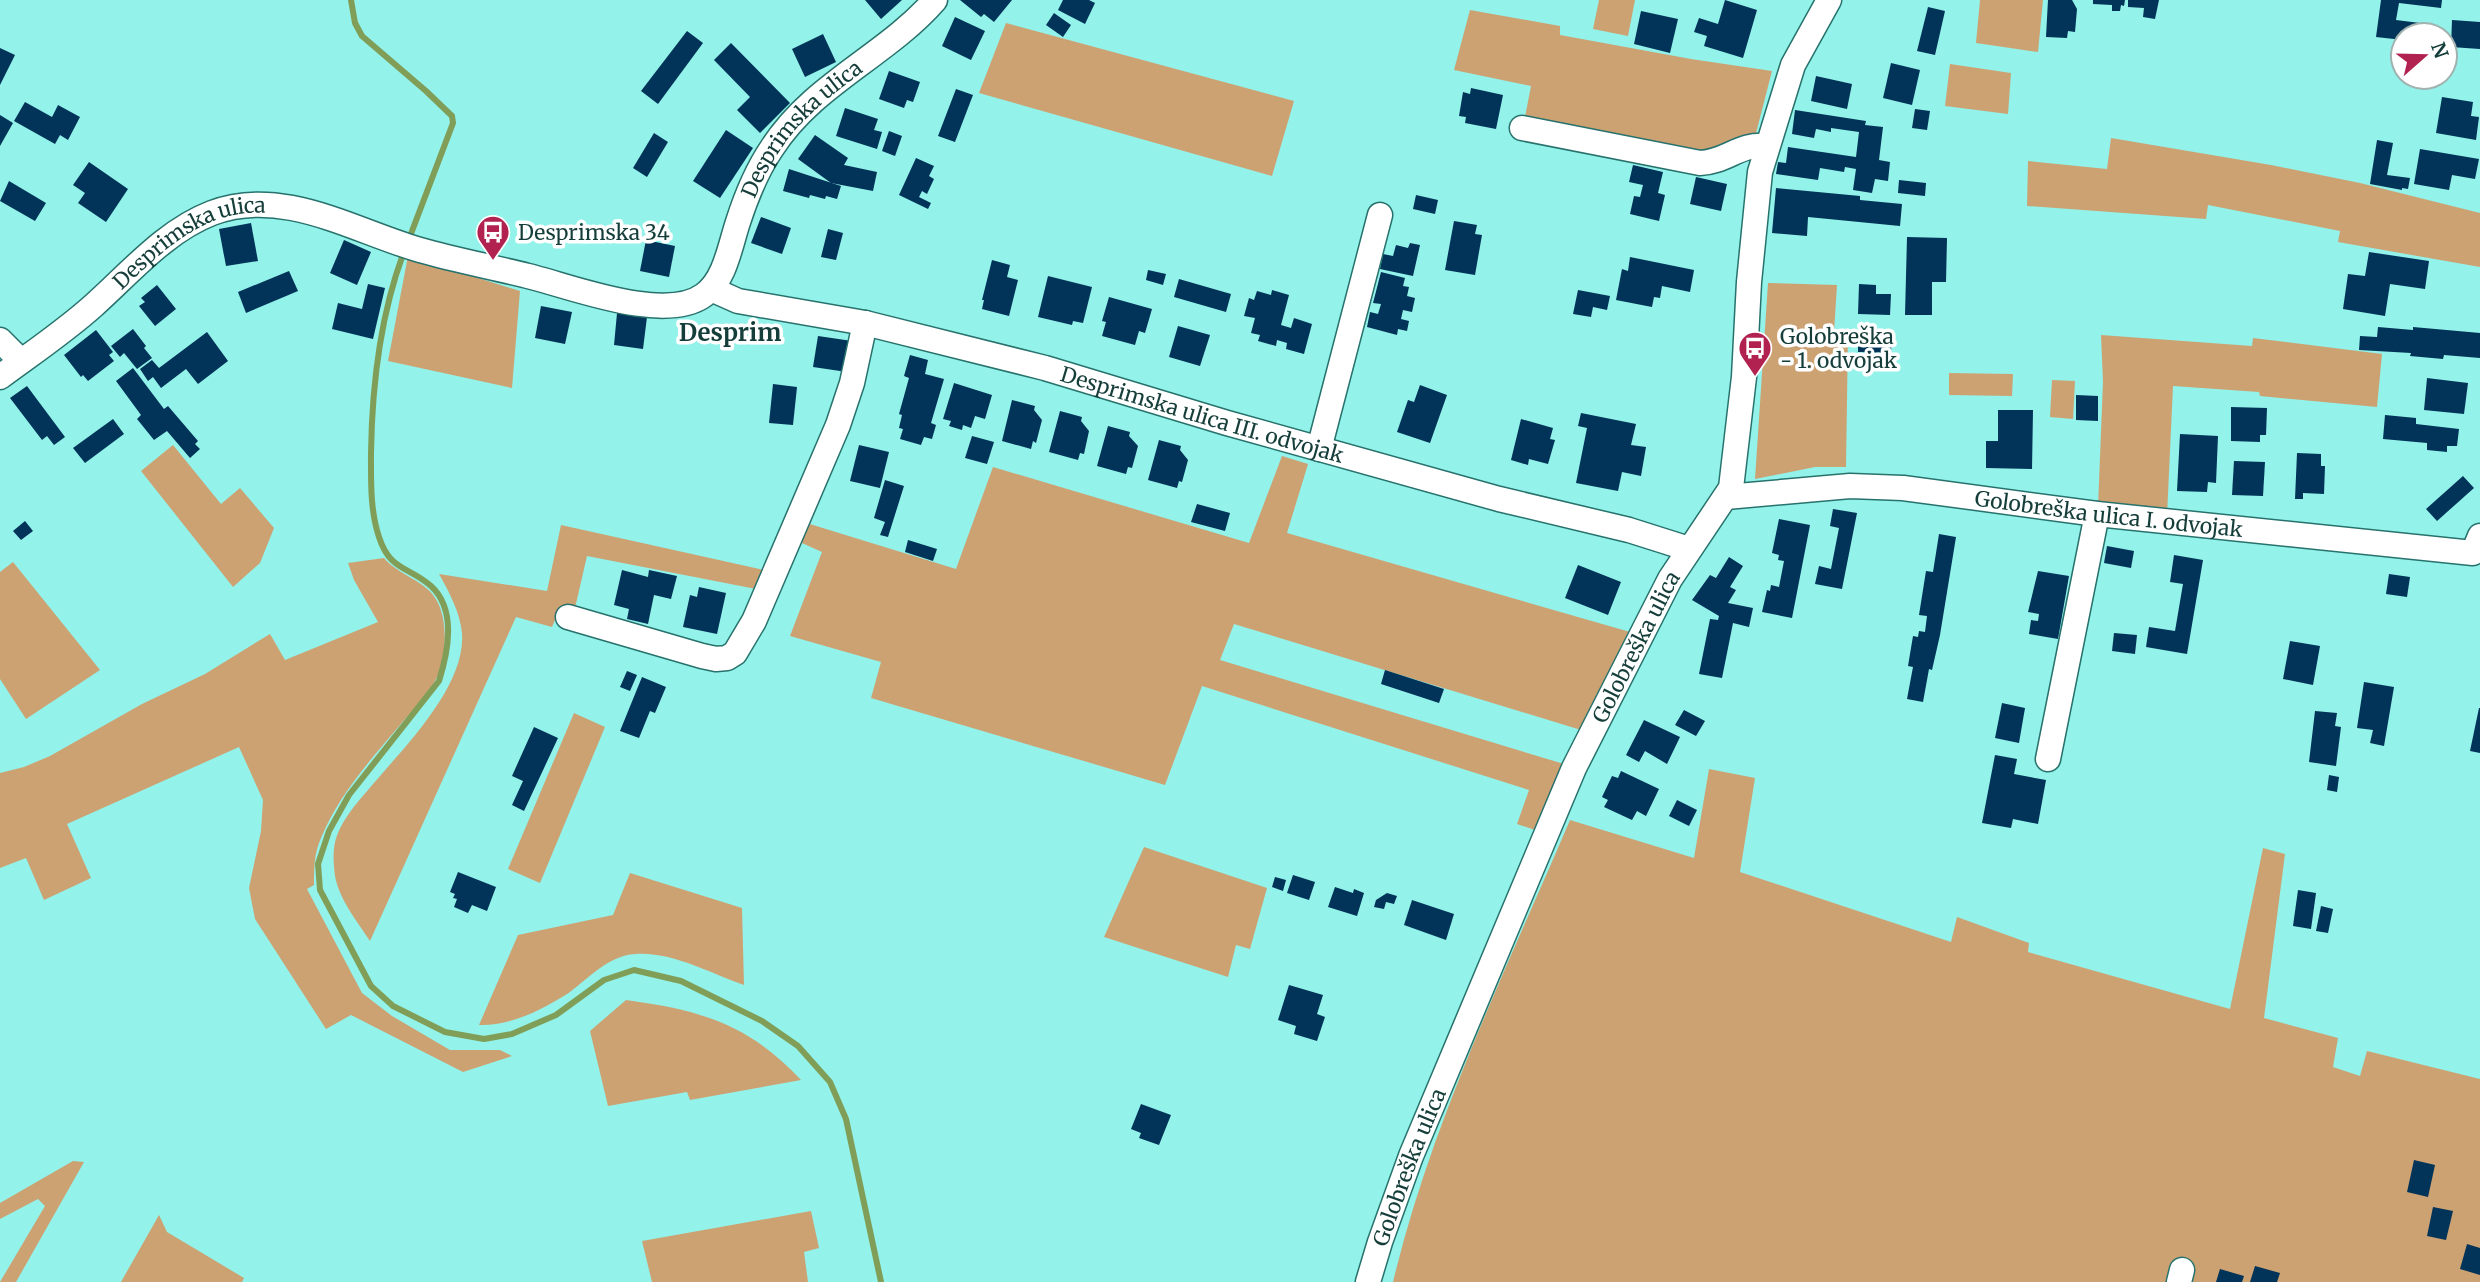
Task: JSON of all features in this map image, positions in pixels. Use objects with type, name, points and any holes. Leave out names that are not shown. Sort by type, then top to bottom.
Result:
[{"type":"street","name":"Desprimska ulica","points":[[0,377],[91,308],[169,238],[192,222],[213,212],[252,206],[276,206],[315,212],[419,250],[533,277],[603,298],[643,305],[672,305],[702,297],[711,289],[723,269],[738,220],[760,168],[787,128],[828,87],[898,37],[935,0]]},
{"type":"street","name":"Golobreška ulica","points":[[1368,1282],[1411,1156],[1574,768],[1649,618],[1689,549],[1726,497],[1734,476],[1760,172],[1793,65],[1829,0]]},
{"type":"street","points":[[1522,128],[1700,163],[1715,163],[1746,146],[1767,146]]},
{"type":"street","points":[[1319,449],[1380,215]]},
{"type":"street","name":"Desprimska ulica III. odvojak","points":[[711,289],[738,301],[864,323],[1045,368],[1319,449],[1499,499],[1629,530],[1689,549]]},
{"type":"street","points":[[568,617],[702,656],[727,658],[735,653],[754,621],[838,425],[852,383],[864,323]]},
{"type":"street","points":[[0,340],[21,361]]},
{"type":"street","name":"Golobreška ulica I. odvojak","points":[[1726,497],[1863,486],[1973,496],[2097,514],[2478,547]]},
{"type":"street","points":[[2048,758],[2097,514]]},
{"type":"shaded area","points":[[1599,0],[1635,0],[1628,36],[1593,29]]},
{"type":"shaded area","points":[[1980,0],[2043,0],[2038,52],[1976,43]]},
{"type":"shaded area","points":[[1470,10],[1560,26],[1560,35],[1772,71],[1754,141],[1716,158],[1524,122],[1531,86],[1454,70]]},
{"type":"shaded area","points":[[1006,23],[1294,101],[1272,176],[979,93]]},
{"type":"shaded area","points":[[1950,64],[2011,73],[2008,114],[1945,106]]},
{"type":"shaded area","points":[[2111,138],[2360,183],[2480,213],[2480,267],[2338,242],[2340,231],[2208,205],[2206,219],[2027,206],[2028,161],[2107,169]]},
{"type":"shaded area","points":[[408,256],[520,291],[512,388],[388,361]]},
{"type":"shaded area","points":[[1768,283],[1837,285],[1834,332],[1848,333],[1846,467],[1815,467],[1755,479]]},
{"type":"shaded area","points":[[2101,335],[2252,346],[2253,338],[2382,354],[2377,407],[2260,396],[2259,392],[2173,386],[2167,516],[2098,507],[2103,382]]},
{"type":"shaded area","points":[[1949,373],[2013,374],[2012,396],[1949,395]]},
{"type":"shaded area","points":[[2052,380],[2075,381],[2073,419],[2050,417]]},
{"type":"shaded area","points":[[173,445],[221,504],[240,488],[274,528],[260,563],[233,587],[141,471]]},
{"type":"shaded area","points":[[1282,456],[1308,464],[1287,533],[1630,632],[1581,730],[1234,624],[1220,660],[1564,764],[1535,830],[1517,824],[1529,790],[1202,686],[1165,785],[871,698],[881,662],[790,636],[822,552],[793,539],[800,521],[956,569],[993,467],[1249,543]]},
{"type":"shaded area","points":[[561,525],[764,570],[756,589],[587,556],[575,608],[561,606],[552,627],[516,617],[370,941],[349,910],[337,885],[335,841],[352,810],[429,717],[454,675],[460,654],[461,625],[439,574],[547,591]]},
{"type":"shaded area","points":[[384,558],[426,588],[441,609],[444,650],[440,670],[429,691],[336,807],[317,849],[314,885],[307,889],[362,993],[392,1016],[450,1050],[500,1050],[512,1056],[463,1072],[351,1015],[326,1029],[255,919],[249,888],[261,831],[263,800],[239,747],[67,824],[91,878],[44,900],[26,858],[0,868],[0,773],[50,756],[142,704],[205,674],[270,634],[285,660],[378,622],[354,580],[348,563]]},
{"type":"shaded area","points":[[13,562],[100,670],[26,719],[0,679],[0,572]]},
{"type":"shaded area","points":[[574,713],[605,727],[540,883],[508,869]]},
{"type":"shaded area","points":[[1709,769],[1755,778],[1740,872],[1951,942],[1957,917],[2029,943],[2028,952],[2230,1009],[2263,848],[2285,854],[2264,1018],[2338,1038],[2333,1067],[2360,1076],[2367,1051],[2480,1079],[2480,1282],[1393,1282],[1409,1223],[1449,1105],[1570,820],[1694,858]]},
{"type":"shaded area","points":[[1144,847],[1267,888],[1250,949],[1236,945],[1228,977],[1104,937]]},
{"type":"shaded area","points":[[630,873],[742,908],[744,985],[676,959],[635,954],[608,963],[570,992],[538,1010],[503,1023],[479,1025],[518,935],[613,915]]},
{"type":"shaded area","points":[[626,1000],[677,1009],[722,1023],[762,1045],[801,1080],[690,1100],[687,1092],[608,1106],[590,1031]]},
{"type":"shaded area","points":[[73,1161],[84,1162],[16,1282],[0,1282],[45,1206],[38,1199],[0,1219],[0,1203]]},
{"type":"shaded area","points":[[811,1211],[819,1248],[804,1252],[808,1282],[652,1282],[642,1241]]},
{"type":"shaded area","points":[[159,1215],[167,1232],[244,1278],[242,1282],[121,1282]]},
{"type":"building","points":[[865,0],[902,0],[881,19]]},
{"type":"building","points":[[960,0],[1012,0],[994,22],[984,14],[981,17]]},
{"type":"building","points":[[1063,0],[1089,0],[1095,3],[1085,24],[1058,10]]},
{"type":"building","points":[[1725,0],[1757,10],[1743,58],[1704,46],[1707,36],[1694,32],[1699,18],[1718,24]]},
{"type":"building","points":[[2048,0],[2072,0],[2077,9],[2075,32],[2068,31],[2067,38],[2046,37]]},
{"type":"building","points":[[2093,0],[2125,0],[2120,11],[2112,11],[2112,5],[2093,4]]},
{"type":"building","points":[[2128,0],[2159,0],[2155,19],[2143,17],[2144,8],[2128,7]]},
{"type":"building","points":[[2381,0],[2442,0],[2441,8],[2399,3],[2396,20],[2404,21],[2389,21],[2389,38],[2376,37]]},
{"type":"building","points":[[1928,7],[1945,11],[1935,55],[1917,51]]},
{"type":"building","points":[[1641,11],[1678,19],[1670,53],[1634,44]]},
{"type":"building","points":[[1054,13],[1071,25],[1063,37],[1046,25]]},
{"type":"building","points":[[955,17],[985,31],[971,60],[942,46]]},
{"type":"building","points":[[2452,20],[2480,22],[2480,49],[2459,48],[2459,21]]},
{"type":"building","points":[[687,31],[703,43],[658,104],[641,91]]},
{"type":"building","points":[[823,34],[836,62],[805,77],[792,49]]},
{"type":"building","points":[[731,43],[790,103],[760,133],[737,110],[750,97],[714,60]]},
{"type":"building","points":[[0,48],[15,55],[0,85]]},
{"type":"building","points":[[1891,63],[1920,70],[1912,105],[1883,98]]},
{"type":"building","points":[[889,71],[920,82],[913,102],[907,100],[904,108],[879,99]]},
{"type":"building","points":[[1816,76],[1852,84],[1847,109],[1811,101]]},
{"type":"building","points":[[1471,88],[1503,95],[1496,129],[1465,123],[1466,117],[1459,116],[1463,92],[1470,94]]},
{"type":"building","points":[[956,89],[973,95],[955,142],[938,136]]},
{"type":"building","points":[[2442,97],[2473,102],[2471,116],[2479,117],[2476,140],[2436,133]]},
{"type":"building","points":[[25,102],[52,117],[58,105],[80,117],[68,140],[60,135],[55,144],[14,121]]},
{"type":"building","points":[[845,108],[878,119],[874,130],[882,132],[877,149],[836,136]]},
{"type":"building","points":[[1915,109],[1930,111],[1927,130],[1912,128]]},
{"type":"building","points":[[1795,110],[1866,121],[1865,125],[1883,127],[1879,160],[1890,162],[1888,181],[1875,179],[1872,193],[1853,190],[1856,169],[1845,167],[1844,172],[1820,168],[1818,180],[1776,174],[1778,162],[1786,163],[1788,147],[1856,157],[1859,132],[1831,128],[1831,132],[1816,129],[1814,138],[1792,134]]},
{"type":"building","points":[[0,115],[13,123],[0,146]]},
{"type":"building","points":[[726,130],[753,148],[720,198],[693,181]]},
{"type":"building","points":[[889,131],[902,136],[895,156],[882,151]]},
{"type":"building","points":[[654,133],[668,142],[647,177],[633,168]]},
{"type":"building","points":[[815,135],[848,158],[844,165],[877,172],[873,191],[831,183],[798,159]]},
{"type":"building","points":[[2377,140],[2393,143],[2387,175],[2410,178],[2408,189],[2370,184]]},
{"type":"building","points":[[2420,149],[2479,159],[2475,179],[2452,175],[2449,190],[2414,184]]},
{"type":"building","points":[[916,158],[934,166],[929,176],[934,179],[927,194],[922,191],[919,197],[931,203],[928,209],[899,195]]},
{"type":"building","points":[[89,162],[128,189],[106,222],[78,203],[85,193],[73,185]]},
{"type":"building","points":[[1633,165],[1663,172],[1658,193],[1665,195],[1659,221],[1630,214],[1634,196],[1640,197],[1643,185],[1629,182]]},
{"type":"building","points":[[789,169],[841,186],[837,199],[810,195],[809,198],[783,191]]},
{"type":"building","points":[[1696,177],[1727,184],[1721,211],[1690,204]]},
{"type":"building","points":[[1899,180],[1926,183],[1925,196],[1898,193]]},
{"type":"building","points":[[9,181],[46,203],[35,221],[0,201]]},
{"type":"building","points":[[1776,188],[1860,196],[1860,200],[1902,204],[1900,226],[1808,217],[1807,236],[1772,233]]},
{"type":"building","points":[[1416,195],[1438,200],[1435,214],[1413,209]]},
{"type":"building","points":[[761,217],[791,228],[782,254],[751,243]]},
{"type":"building","points":[[1454,221],[1477,225],[1475,234],[1482,235],[1475,275],[1445,270]]},
{"type":"building","points":[[251,223],[258,261],[226,266],[219,229]]},
{"type":"building","points":[[828,229],[843,233],[836,260],[821,257]]},
{"type":"building","points":[[1907,237],[1947,238],[1946,282],[1932,282],[1932,315],[1905,315]]},
{"type":"building","points":[[344,240],[371,252],[357,285],[330,273]]},
{"type":"building","points":[[646,240],[675,246],[669,277],[640,271]]},
{"type":"building","points":[[1410,243],[1420,245],[1413,276],[1380,269],[1383,254],[1393,256],[1396,245],[1408,248]]},
{"type":"building","points":[[2369,252],[2429,261],[2425,289],[2390,284],[2385,316],[2343,309],[2348,274],[2365,276]]},
{"type":"building","points":[[1630,257],[1694,270],[1690,292],[1662,286],[1660,298],[1654,297],[1652,307],[1616,300],[1622,269],[1628,271]]},
{"type":"building","points":[[992,260],[1010,265],[1007,277],[1018,280],[1009,316],[982,309]]},
{"type":"building","points":[[1148,270],[1166,274],[1163,285],[1146,280]]},
{"type":"building","points":[[289,271],[298,291],[246,313],[238,292]]},
{"type":"building","points":[[1381,272],[1405,278],[1403,286],[1409,287],[1407,296],[1415,298],[1412,312],[1403,310],[1401,319],[1409,321],[1407,331],[1398,329],[1397,335],[1367,327],[1370,312],[1378,314],[1381,304],[1373,303]]},
{"type":"building","points":[[1048,276],[1092,287],[1083,323],[1073,321],[1072,325],[1038,317]]},
{"type":"building","points":[[1179,279],[1231,294],[1226,312],[1174,297]]},
{"type":"building","points":[[368,284],[385,288],[373,339],[332,329],[338,303],[362,309]]},
{"type":"building","points":[[1859,284],[1876,285],[1876,294],[1891,294],[1890,315],[1858,314]]},
{"type":"building","points":[[157,285],[176,309],[155,326],[139,306],[145,302],[141,298]]},
{"type":"building","points":[[1272,290],[1289,295],[1281,325],[1291,328],[1294,318],[1312,324],[1304,354],[1286,349],[1287,343],[1277,340],[1276,346],[1258,341],[1260,335],[1251,333],[1255,318],[1244,316],[1249,298],[1254,300],[1257,291],[1271,295]]},
{"type":"building","points":[[1578,290],[1610,296],[1607,310],[1593,307],[1591,317],[1573,314]]},
{"type":"building","points":[[1109,297],[1152,309],[1145,333],[1139,331],[1135,345],[1102,336],[1106,322],[1102,321]]},
{"type":"building","points":[[541,306],[572,312],[565,344],[535,338]]},
{"type":"building","points":[[617,313],[647,317],[643,349],[614,345]]},
{"type":"building","points":[[1178,326],[1210,335],[1200,366],[1169,357]]},
{"type":"building","points":[[2378,327],[2480,333],[2480,358],[2444,355],[2443,359],[2410,356],[2411,353],[2359,350],[2360,336],[2377,337]]},
{"type":"building","points":[[133,329],[152,358],[137,369],[124,353],[120,357],[111,346]]},
{"type":"building","points":[[96,330],[113,352],[109,355],[114,361],[88,381],[83,375],[81,377],[64,355]]},
{"type":"building","points":[[207,332],[228,361],[198,384],[186,369],[161,388],[153,377],[148,381],[140,369],[152,360],[159,368]]},
{"type":"building","points":[[1858,334],[1892,335],[1891,353],[1858,352]]},
{"type":"building","points":[[818,336],[852,341],[847,372],[813,367]]},
{"type":"building","points":[[910,355],[928,360],[925,374],[944,379],[931,423],[936,425],[932,439],[924,437],[921,445],[900,439],[903,429],[899,428],[902,415],[899,414],[909,378],[904,376]]},
{"type":"building","points":[[133,368],[164,409],[168,406],[198,441],[195,444],[200,449],[190,458],[167,431],[154,440],[137,419],[141,415],[116,381]]},
{"type":"building","points":[[2427,378],[2468,383],[2464,414],[2424,410]]},
{"type":"building","points":[[954,383],[992,395],[985,419],[975,416],[971,428],[963,425],[962,430],[949,426],[951,421],[943,419]]},
{"type":"building","points":[[773,384],[797,387],[793,425],[769,423]]},
{"type":"building","points":[[1420,385],[1447,395],[1430,443],[1397,432],[1408,400],[1414,402]]},
{"type":"building","points":[[27,386],[65,437],[54,445],[47,436],[42,440],[10,398]]},
{"type":"building","points":[[2076,395],[2098,396],[2098,421],[2076,420]]},
{"type":"building","points":[[1012,400],[1035,406],[1034,410],[1042,420],[1036,443],[1033,441],[1031,449],[1002,441]]},
{"type":"building","points":[[2231,407],[2267,408],[2266,435],[2260,435],[2260,442],[2231,441]]},
{"type":"building","points":[[1998,410],[2033,410],[2032,469],[1986,468],[1986,441],[1998,441]]},
{"type":"building","points":[[1060,411],[1082,417],[1081,421],[1089,431],[1084,454],[1080,453],[1078,460],[1049,452]]},
{"type":"building","points":[[1581,413],[1636,424],[1631,445],[1646,447],[1641,476],[1622,472],[1618,491],[1576,483],[1587,428],[1578,426]]},
{"type":"building","points":[[2385,415],[2416,418],[2416,424],[2459,429],[2457,446],[2447,446],[2447,452],[2427,450],[2427,443],[2383,439]]},
{"type":"building","points":[[113,419],[124,434],[85,463],[73,448]]},
{"type":"building","points":[[1521,419],[1553,428],[1550,439],[1555,440],[1548,464],[1529,459],[1528,465],[1511,460]]},
{"type":"building","points":[[1108,426],[1130,432],[1129,436],[1138,446],[1132,468],[1128,467],[1126,474],[1097,466]]},
{"type":"building","points":[[2180,434],[2218,436],[2216,483],[2208,482],[2207,492],[2177,491]]},
{"type":"building","points":[[972,436],[994,442],[987,464],[965,458]]},
{"type":"building","points":[[1159,440],[1181,446],[1180,450],[1188,460],[1182,482],[1179,481],[1177,488],[1148,480]]},
{"type":"building","points":[[859,445],[889,452],[880,488],[850,481]]},
{"type":"building","points":[[2297,453],[2321,454],[2321,466],[2325,466],[2324,494],[2303,493],[2303,499],[2295,499]]},
{"type":"building","points":[[2234,461],[2265,462],[2263,496],[2232,495]]},
{"type":"building","points":[[2463,476],[2474,488],[2437,521],[2426,509]]},
{"type":"building","points":[[885,480],[904,486],[888,537],[880,535],[885,522],[874,518]]},
{"type":"building","points":[[1197,504],[1230,513],[1225,531],[1191,522]]},
{"type":"building","points":[[1833,509],[1857,513],[1842,589],[1815,584],[1819,566],[1831,569],[1839,528],[1830,526]]},
{"type":"building","points":[[1779,519],[1810,525],[1792,618],[1762,612],[1767,590],[1770,591],[1771,585],[1779,587],[1784,561],[1778,560],[1779,555],[1772,553]]},
{"type":"building","points":[[25,521],[33,531],[21,540],[13,531]]},
{"type":"building","points":[[1939,534],[1956,537],[1940,635],[1932,670],[1929,669],[1923,702],[1907,699],[1913,667],[1908,666],[1913,636],[1918,637],[1919,631],[1925,632],[1927,616],[1919,615],[1926,571],[1933,572]]},
{"type":"building","points":[[908,540],[937,549],[933,561],[905,552]]},
{"type":"building","points":[[2107,546],[2134,551],[2131,568],[2104,563]]},
{"type":"building","points":[[2174,555],[2203,560],[2187,654],[2146,647],[2149,627],[2175,631],[2183,584],[2170,582]]},
{"type":"building","points":[[1729,557],[1743,566],[1730,587],[1736,590],[1728,603],[1753,608],[1749,627],[1733,623],[1722,678],[1699,674],[1710,619],[1718,620],[1719,616],[1692,600],[1710,575],[1716,578]]},
{"type":"building","points":[[1578,565],[1621,582],[1608,615],[1565,598]]},
{"type":"building","points":[[622,570],[648,577],[649,570],[677,576],[671,599],[654,595],[648,624],[627,619],[629,609],[614,605]]},
{"type":"building","points":[[2038,571],[2069,576],[2058,639],[2029,634],[2031,620],[2038,621],[2039,614],[2028,612]]},
{"type":"building","points":[[2389,574],[2410,577],[2407,597],[2386,594]]},
{"type":"building","points":[[699,587],[726,593],[717,634],[683,627],[690,595],[697,597]]},
{"type":"building","points":[[2114,633],[2137,635],[2135,654],[2112,651]]},
{"type":"building","points":[[2290,641],[2320,646],[2313,685],[2283,679]]},
{"type":"building","points":[[1385,670],[1444,689],[1439,703],[1381,684]]},
{"type":"building","points":[[627,671],[637,675],[630,691],[620,687]]},
{"type":"building","points":[[642,677],[666,687],[655,713],[650,711],[639,738],[620,731]]},
{"type":"building","points":[[2364,682],[2394,687],[2384,746],[2370,743],[2373,730],[2357,728]]},
{"type":"building","points":[[2002,703],[2025,708],[2019,743],[1995,738]]},
{"type":"building","points":[[2480,708],[2480,753],[2470,751]]},
{"type":"building","points":[[1684,710],[1705,721],[1696,736],[1675,725]]},
{"type":"building","points":[[2315,711],[2337,713],[2335,726],[2341,727],[2336,766],[2309,762]]},
{"type":"building","points":[[1644,720],[1680,737],[1667,764],[1645,751],[1639,762],[1626,755]]},
{"type":"building","points":[[534,727],[558,738],[524,811],[512,805],[523,781],[512,776]]},
{"type":"building","points":[[1995,755],[2017,759],[2014,774],[2046,780],[2038,824],[2013,819],[2011,828],[1982,823]]},
{"type":"building","points":[[1621,771],[1659,789],[1646,816],[1637,811],[1632,820],[1604,807],[1608,800],[1602,797],[1612,776],[1618,778]]},
{"type":"building","points":[[2329,775],[2339,777],[2337,792],[2327,790]]},
{"type":"building","points":[[1677,800],[1697,810],[1689,826],[1669,816]]},
{"type":"building","points":[[458,872],[496,887],[487,911],[472,905],[468,913],[454,907],[457,899],[453,898],[455,894],[450,892]]},
{"type":"building","points":[[1293,875],[1315,882],[1309,900],[1287,893]]},
{"type":"building","points":[[1275,877],[1286,880],[1283,891],[1272,887]]},
{"type":"building","points":[[1335,887],[1353,893],[1354,889],[1364,893],[1357,916],[1328,907]]},
{"type":"building","points":[[2298,890],[2316,893],[2311,929],[2293,926]]},
{"type":"building","points":[[1387,893],[1397,896],[1394,904],[1386,902],[1384,909],[1374,907],[1376,900]]},
{"type":"building","points":[[1412,900],[1454,914],[1446,940],[1404,925]]},
{"type":"building","points":[[2321,906],[2333,909],[2328,933],[2316,931]]},
{"type":"building","points":[[1289,985],[1323,995],[1317,1014],[1325,1017],[1317,1041],[1294,1034],[1296,1026],[1278,1020]]},
{"type":"building","points":[[1141,1104],[1171,1115],[1159,1145],[1139,1138],[1141,1133],[1131,1129]]},
{"type":"building","points":[[2414,1160],[2435,1165],[2428,1197],[2407,1192]]},
{"type":"building","points":[[2433,1207],[2453,1211],[2446,1240],[2427,1236]]},
{"type":"building","points":[[2467,1244],[2480,1248],[2480,1275],[2460,1269]]},
{"type":"building","points":[[2255,1266],[2280,1273],[2277,1282],[2250,1282]]},
{"type":"building","points":[[2220,1269],[2244,1276],[2242,1282],[2216,1282]]},
{"type":"waterway","points":[[351,0],[355,23],[362,36],[452,116],[453,123],[409,239]]},
{"type":"waterway","points":[[405,249],[389,299],[379,349],[371,453],[373,506],[383,548],[394,562],[431,586],[439,596],[447,619],[447,645],[439,681],[349,795],[329,831],[318,864],[320,890],[371,986],[393,1006],[445,1032],[484,1039],[512,1034],[556,1015],[604,980],[634,970],[681,981],[762,1021],[798,1046],[830,1082],[846,1119],[881,1282]]},
{"type":"place","name":"Desprimska 34","points":[[493,262]]},
{"type":"place","name":"Golobreška - 1. odvojak","points":[[1755,378]]},
{"type":"district","name":"Desprim","points":[[730,332]]}]
